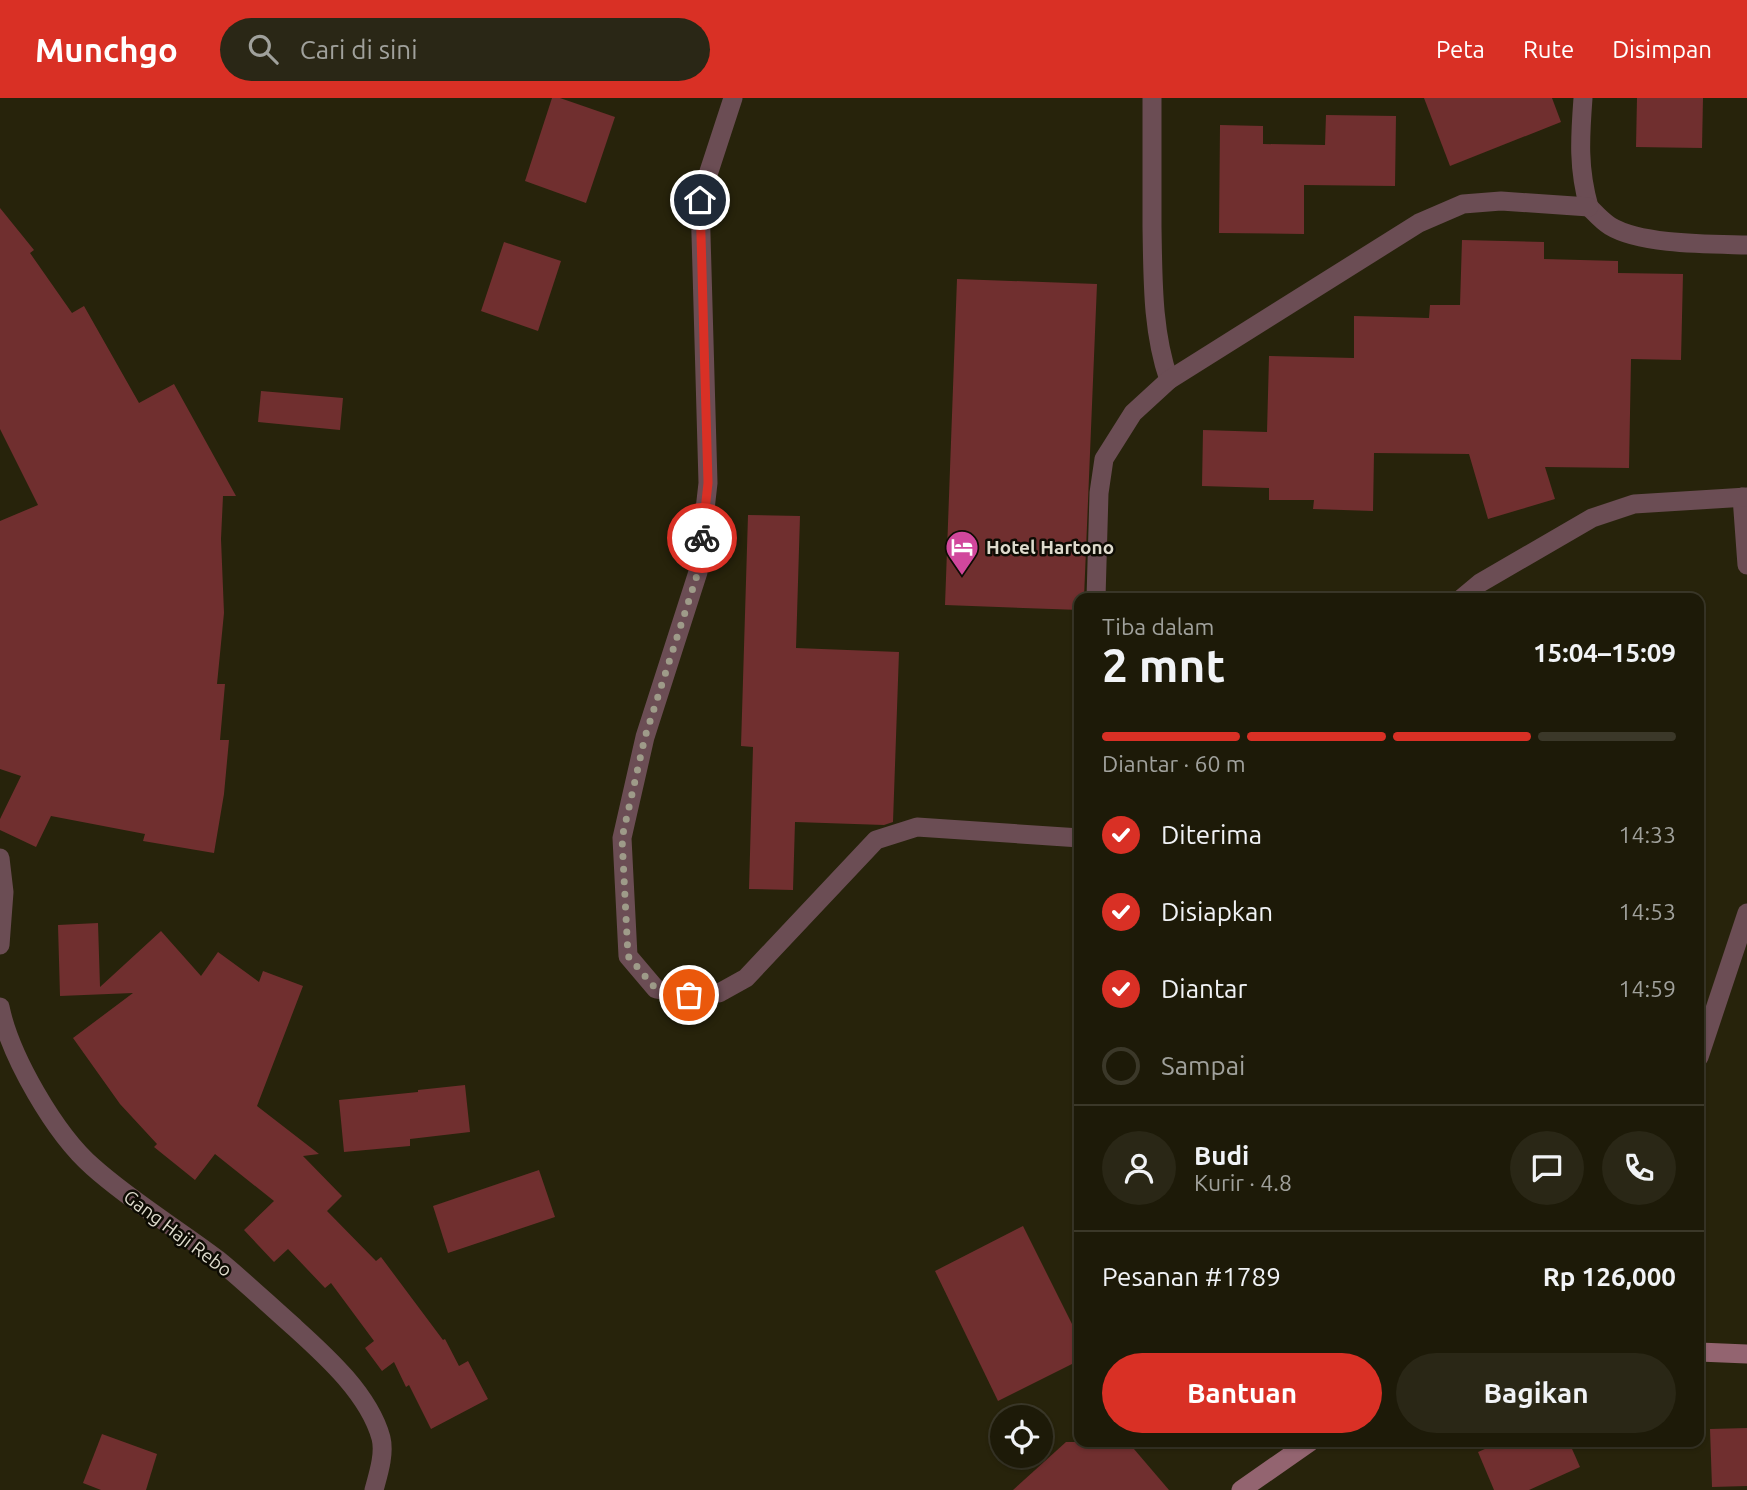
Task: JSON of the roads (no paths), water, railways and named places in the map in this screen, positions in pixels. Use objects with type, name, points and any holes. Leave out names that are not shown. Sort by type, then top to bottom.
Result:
[{"type":"main road","points":[[1704,1352],[1747,1354]]},
{"type":"main road","points":[[1241,1490],[1303,1447]]},
{"type":"street","points":[[733,98],[700,200],[708,483],[698,572],[645,737],[622,838],[628,956],[656,989],[689,995],[719,993],[746,978],[876,840],[917,827],[1074,838]]},
{"type":"street","points":[[1152,98],[1155,324],[1161,356],[1170,380]]},
{"type":"street","points":[[1583,98],[1579,157],[1582,182],[1589,207],[1610,226],[1639,237],[1704,244],[1747,245]]},
{"type":"street","points":[[1096,593],[1099,493],[1104,459],[1133,413],[1170,380],[1419,223],[1463,204],[1501,201],[1589,207]]},
{"type":"street","points":[[1468,593],[1480,583],[1592,518],[1634,504],[1744,497],[1747,565]]},
{"type":"street","points":[[0,858],[4,892],[0,945]]},
{"type":"street","points":[[1704,1042],[1747,913]]},
{"type":"street","name":"Gang Haji Rebo","points":[[0,1007],[5,1032],[26,1075],[56,1124],[90,1165],[136,1202],[218,1260],[327,1356],[373,1416],[382,1441],[374,1490]]},
{"type":"place","name":"Hotel Hartono","points":[[962,577]]}]
